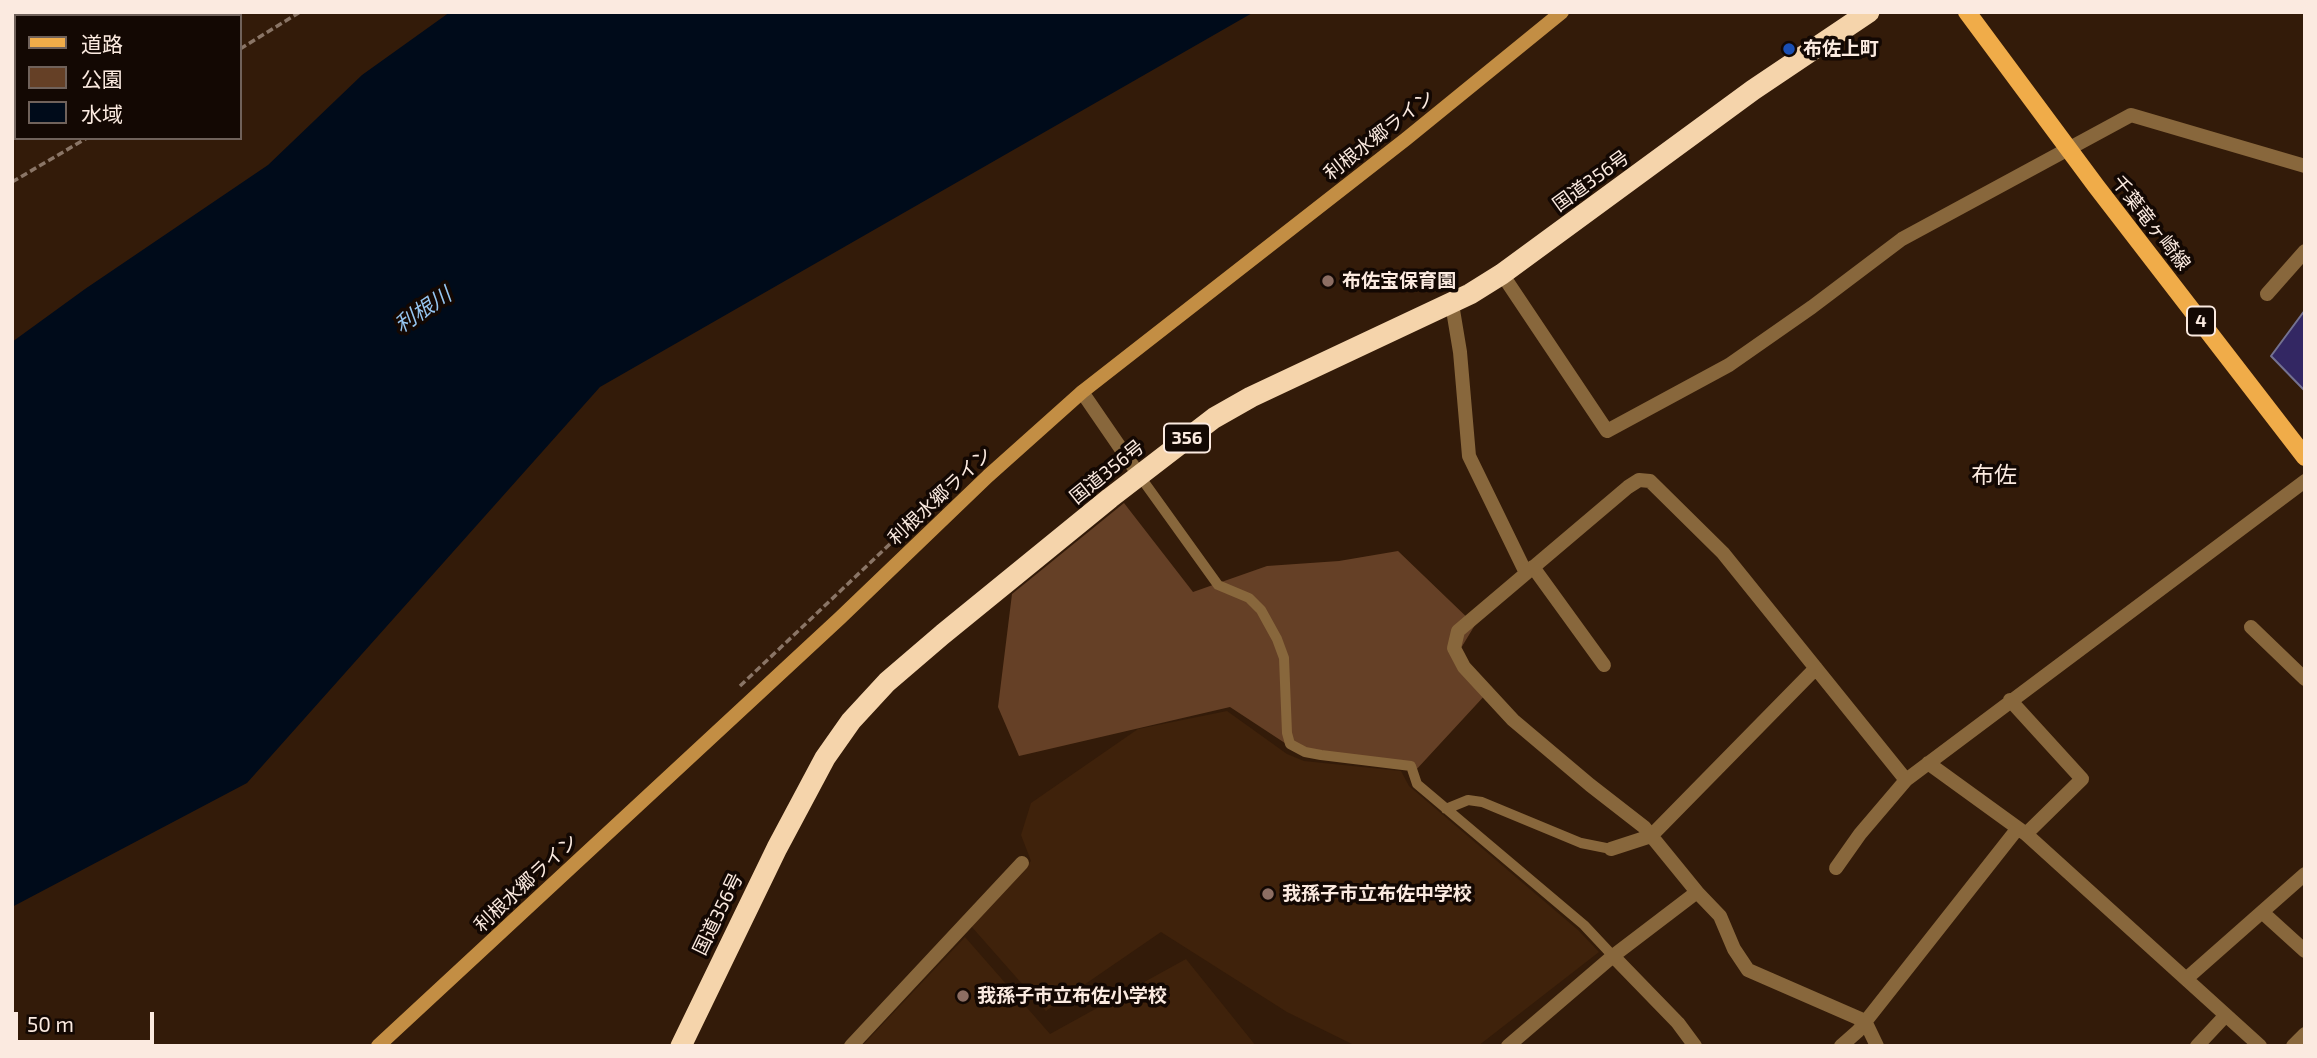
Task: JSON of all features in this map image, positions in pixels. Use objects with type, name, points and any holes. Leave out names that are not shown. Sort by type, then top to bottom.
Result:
[{"type":"highway","name":"国道356号","points":[[681,1046],[776,848],[825,758],[850,721],[887,682],[1139,475],[1214,418],[1251,397],[1452,304],[1502,274],[1753,90],[1869,12]]},
{"type":"main road","name":"利根水郷ライン","points":[[378,1046],[840,618],[988,476],[1082,392],[1406,139],[1562,12]]},
{"type":"main road","name":"千葉竜ヶ崎線","points":[[1967,12],[2096,186],[2305,457]]},
{"type":"street","points":[[1502,274],[1607,431],[1729,365],[1902,239],[2130,115],[2305,166]]},
{"type":"street","points":[[2267,294],[2305,251]]},
{"type":"street","points":[[1452,304],[1460,352],[1469,456],[1529,570],[1604,665]]},
{"type":"street","points":[[1082,392],[1139,475]]},
{"type":"street","points":[[1877,1046],[1865,1021],[1748,970],[1734,949],[1720,916],[1696,892],[1644,827],[1513,720],[1464,667],[1454,648],[1458,631],[1628,487],[1639,480],[1650,481],[1723,553],[1906,780]]},
{"type":"street","points":[[1836,868],[1860,834],[1906,780],[2305,481]]},
{"type":"street","points":[[2250,627],[2305,679]]},
{"type":"street","points":[[1611,849],[1651,836],[1816,668]]},
{"type":"street","points":[[1841,1046],[1865,1021],[2022,831],[2082,779],[2010,700]]},
{"type":"street","points":[[1928,763],[2022,831],[2260,1046]]},
{"type":"street","points":[[851,1046],[1022,863]]},
{"type":"street","points":[[2186,979],[2305,874]]},
{"type":"street","points":[[1508,1046],[1613,956],[1696,892]]},
{"type":"street","points":[[2262,912],[2305,951]]},
{"type":"street","points":[[1613,956],[1678,1023],[1695,1046]]},
{"type":"street","points":[[2197,1046],[2225,1015]]},
{"type":"street","points":[[2293,1046],[2305,1034]]},
{"type":"lane","points":[[1139,475],[1218,585],[1249,598],[1261,610],[1284,658],[1287,733],[1290,744],[1305,752],[1321,755],[1411,766],[1417,784],[1584,925],[1613,956]]},
{"type":"lane","points":[[1446,809],[1468,800],[1482,802],[1581,843],[1611,849]]},
{"type":"path","points":[[242,48],[300,12]]},
{"type":"path","points":[[12,182],[84,140]]},
{"type":"shaded area","name":"我孫子市立布佐中学校","points":[[1227,711],[1287,754],[1304,761],[1401,771],[1409,786],[1578,930],[1599,952],[1478,1046],[1356,1046],[1287,1012],[1161,932],[1046,1011],[971,926],[1031,861],[1021,835],[1031,803],[1138,729]]},
{"type":"shaded area","name":"我孫子市立布佐小学校","points":[[965,937],[1050,1034],[1186,959],[1256,1046],[862,1046]]},
{"type":"green space","points":[[1124,503],[1193,592],[1267,566],[1339,561],[1398,551],[1475,625],[1458,653],[1487,693],[1415,771],[1294,749],[1230,707],[1019,756],[998,707],[1012,594]]},
{"type":"water","name":"利根川","points":[[450,12],[1254,12],[600,387],[247,783],[12,907],[12,342],[268,165],[362,75]]},
{"type":"building","points":[[2305,310],[2305,391],[2271,356]]},
{"type":"place","name":"布佐上町","points":[[1789,49]]},
{"type":"place","name":"布佐宝保育園","points":[[1328,281]]},
{"type":"place","name":"我孫子市立布佐中学校","points":[[1268,894]]},
{"type":"place","name":"我孫子市立布佐小学校","points":[[963,996]]},
{"type":"district","name":"布佐","points":[[1994,475]]}]
